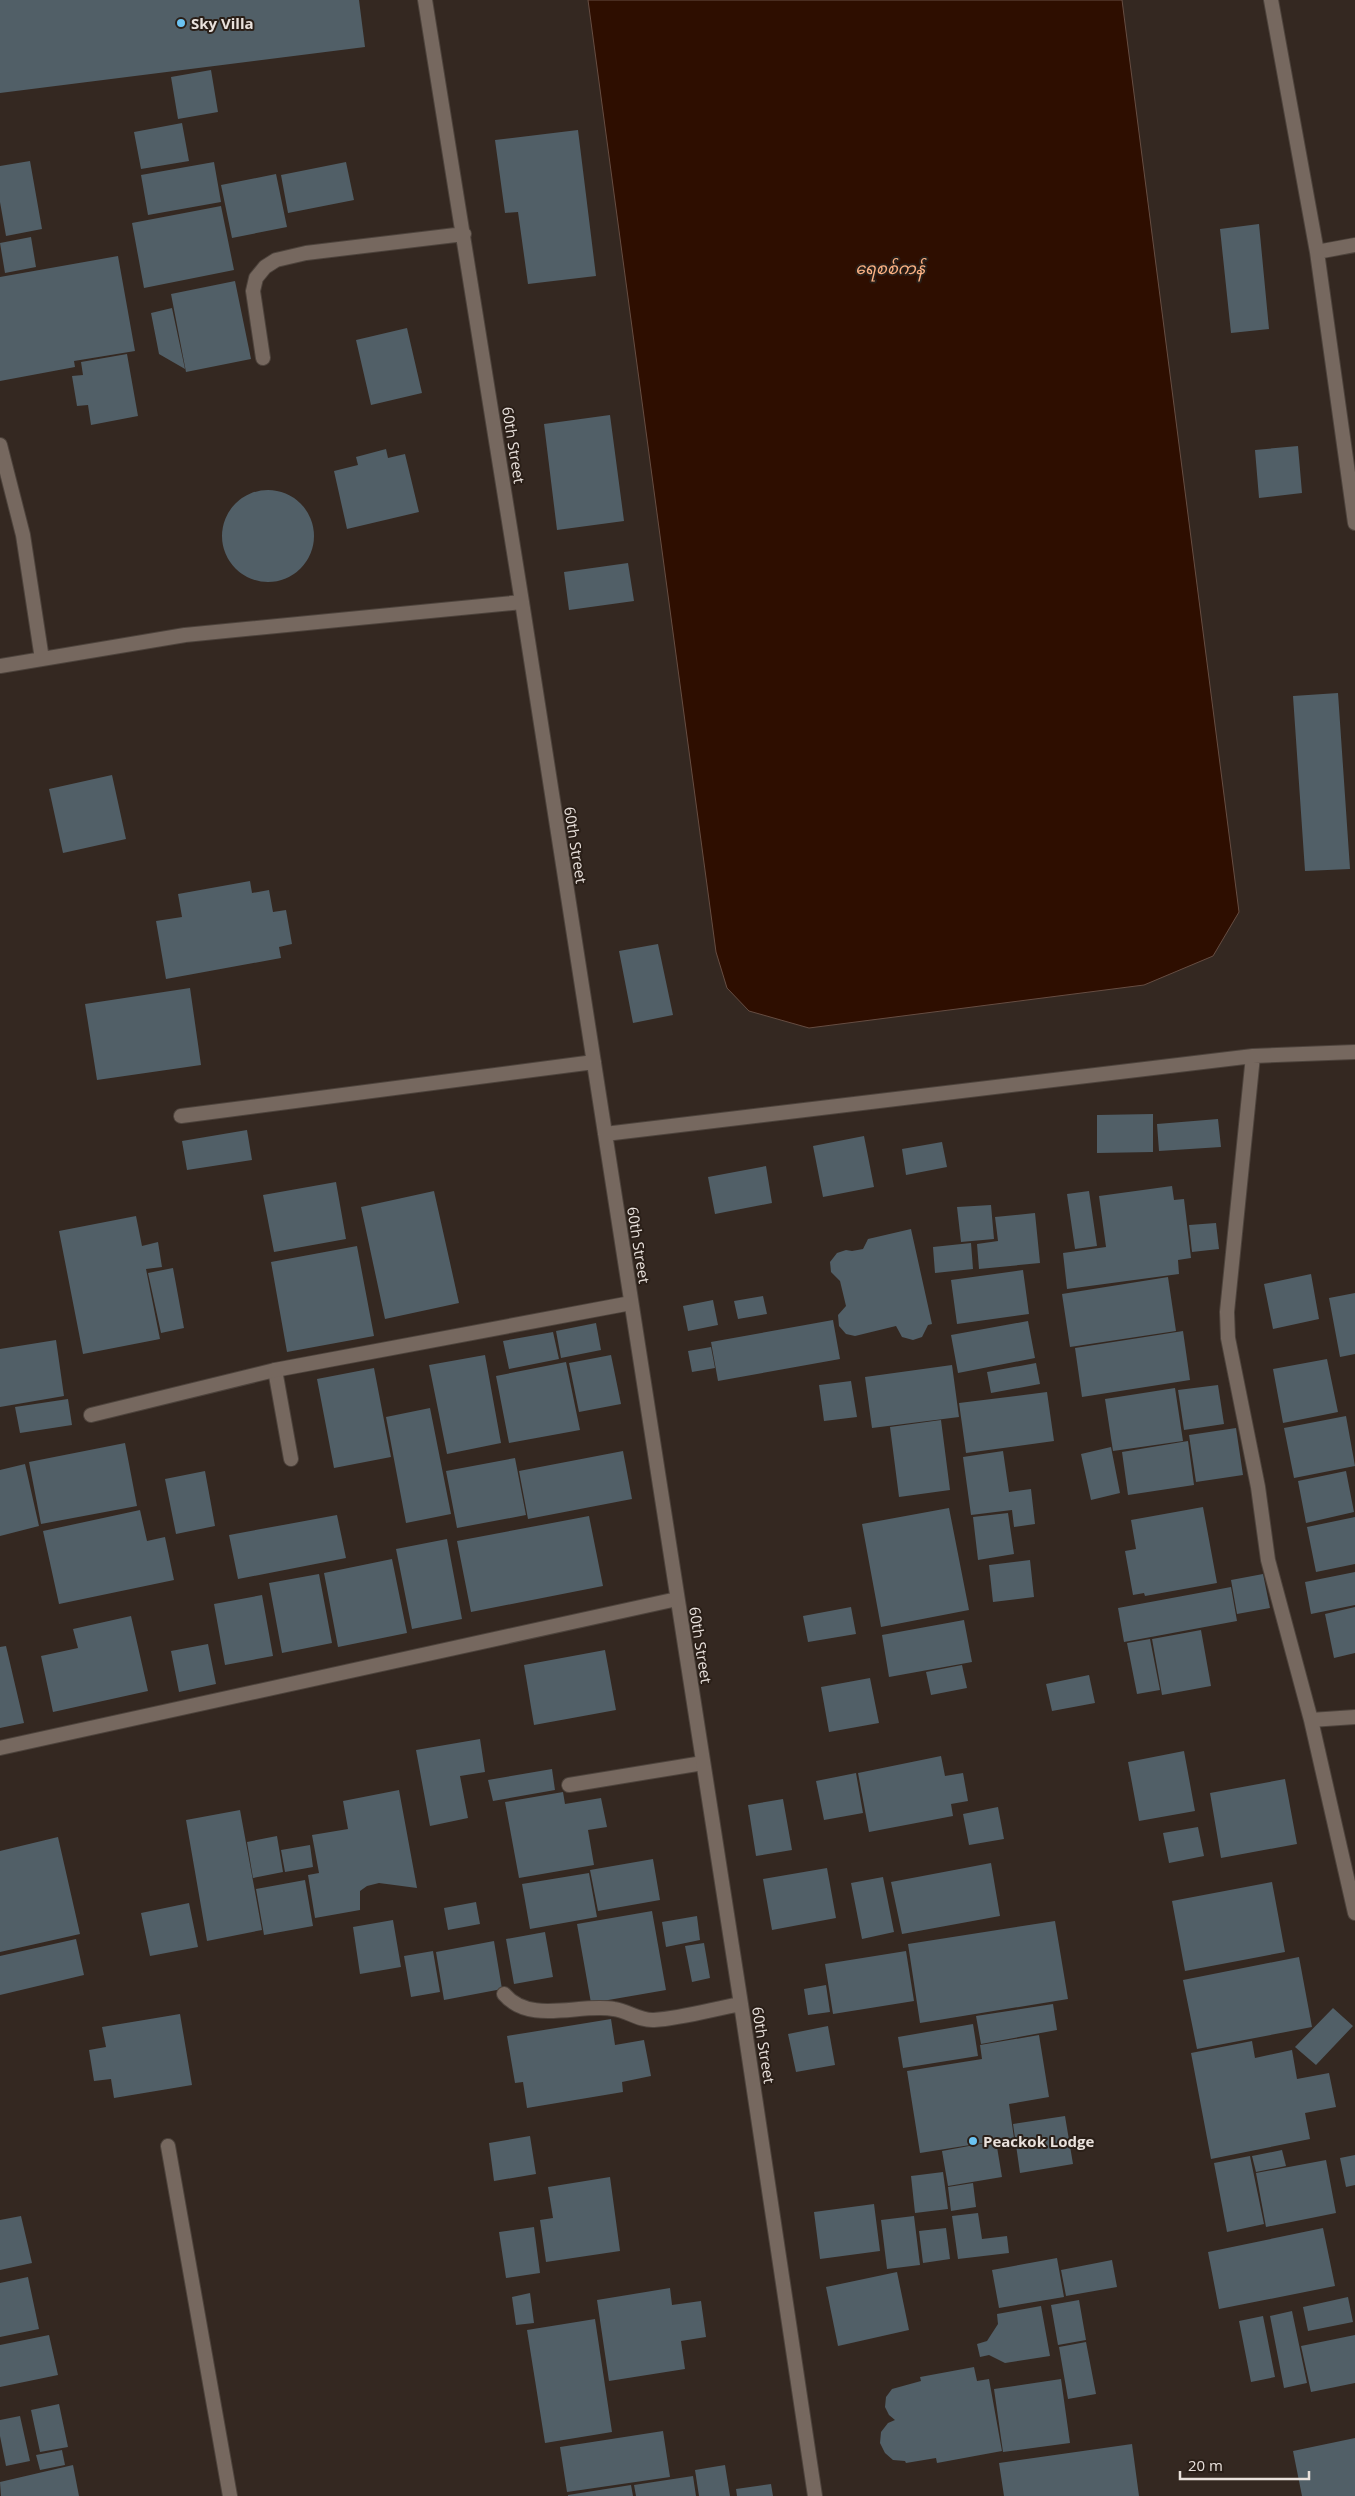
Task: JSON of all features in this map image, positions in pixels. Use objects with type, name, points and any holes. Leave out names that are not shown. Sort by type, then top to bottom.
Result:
[{"type":"street","name":"60th Street","points":[[425,0],[464,234],[594,1062],[741,2004],[815,2496]]},
{"type":"street","points":[[1271,0],[1317,252],[1355,523]]},
{"type":"street","points":[[263,358],[253,291],[256,278],[265,267],[276,260],[306,253],[464,234]]},
{"type":"street","points":[[1317,252],[1355,245]]},
{"type":"street","points":[[0,444],[23,535],[42,659]]},
{"type":"street","points":[[0,666],[186,635],[522,602]]},
{"type":"street","points":[[605,1134],[1253,1056],[1355,1052]]},
{"type":"street","points":[[1253,1056],[1227,1312],[1228,1338],[1258,1487],[1268,1560],[1311,1720],[1355,1913]]},
{"type":"street","points":[[181,1116],[594,1062]]},
{"type":"street","points":[[91,1415],[275,1370],[631,1303]]},
{"type":"street","points":[[275,1370],[291,1459]]},
{"type":"street","points":[[0,1748],[677,1599]]},
{"type":"street","points":[[1311,1720],[1355,1717]]},
{"type":"street","points":[[569,1785],[703,1763]]},
{"type":"street","points":[[504,1994],[512,2004],[522,2008],[547,2010],[613,2009],[648,2020],[741,2004]]},
{"type":"street","points":[[168,2146],[230,2496]]},
{"type":"water","name":"ရေစစ်ကန်","points":[[588,0],[1122,0],[1239,912],[1213,956],[1144,985],[809,1028],[749,1011],[727,988],[716,952]]},
{"type":"building","name":"Sky Villa","points":[[0,0],[359,0],[365,47],[0,93]]},
{"type":"building","points":[[211,70],[218,112],[178,119],[171,77]]},
{"type":"building","points":[[182,123],[189,161],[141,169],[134,132]]},
{"type":"building","points":[[578,130],[596,276],[528,284],[518,212],[505,213],[495,140]]},
{"type":"building","points":[[30,161],[42,229],[6,236],[0,202],[0,166]]},
{"type":"building","points":[[214,162],[221,202],[148,215],[141,175]]},
{"type":"building","points":[[346,162],[354,200],[288,213],[281,175]]},
{"type":"building","points":[[276,174],[287,227],[232,238],[221,185]]},
{"type":"building","points":[[221,206],[234,270],[144,288],[132,223]]},
{"type":"building","points":[[1259,224],[1269,329],[1231,333],[1220,229]]},
{"type":"building","points":[[31,237],[36,267],[5,273],[0,243]]},
{"type":"building","points":[[118,256],[135,351],[74,361],[75,367],[0,381],[0,277]]},
{"type":"building","points":[[235,281],[251,359],[186,372],[171,294]]},
{"type":"building","points":[[172,308],[185,369],[159,354],[151,313]]},
{"type":"building","points":[[407,328],[422,393],[371,405],[356,340]]},
{"type":"building","points":[[127,354],[138,416],[91,425],[88,405],[77,406],[72,376],[83,375],[81,362]]},
{"type":"building","points":[[610,415],[624,521],[557,530],[544,424]]},
{"type":"building","points":[[1298,446],[1302,493],[1259,498],[1255,450]]},
{"type":"building","points":[[386,449],[388,458],[405,454],[419,512],[347,529],[334,471],[358,465],[356,457]]},
{"type":"building","points":[[268,490],[285,494],[300,504],[310,519],[314,536],[310,553],[300,568],[285,578],[268,582],[251,578],[236,568],[226,553],[222,536],[226,519],[236,504],[251,494]]},
{"type":"building","points":[[628,563],[634,601],[569,610],[564,572]]},
{"type":"building","points":[[1338,693],[1350,869],[1305,871],[1293,696]]},
{"type":"building","points":[[112,775],[126,839],[63,853],[49,789]]},
{"type":"building","points":[[250,881],[252,893],[269,890],[273,912],[286,910],[292,944],[279,947],[281,958],[166,979],[156,921],[182,917],[178,894]]},
{"type":"building","points":[[658,944],[673,1015],[633,1023],[619,951]]},
{"type":"building","points":[[190,988],[201,1065],[97,1080],[85,1004]]},
{"type":"building","points":[[1153,1114],[1153,1152],[1097,1153],[1097,1115]]},
{"type":"building","points":[[1218,1119],[1221,1147],[1159,1151],[1157,1124]]},
{"type":"building","points":[[247,1130],[252,1160],[187,1170],[182,1141]]},
{"type":"building","points":[[864,1136],[874,1187],[823,1197],[813,1146]]},
{"type":"building","points":[[942,1142],[947,1167],[906,1175],[902,1149]]},
{"type":"building","points":[[766,1166],[772,1203],[715,1214],[708,1177]]},
{"type":"building","points":[[336,1182],[346,1239],[274,1252],[263,1195]]},
{"type":"building","points":[[1172,1186],[1174,1200],[1184,1199],[1191,1258],[1178,1260],[1179,1274],[1067,1289],[1063,1253],[1106,1247],[1099,1196]]},
{"type":"building","points":[[434,1191],[459,1303],[385,1319],[361,1207]]},
{"type":"building","points":[[1089,1191],[1097,1246],[1075,1249],[1067,1194]]},
{"type":"building","points":[[991,1205],[994,1239],[961,1242],[957,1207]]},
{"type":"building","points":[[1035,1213],[1040,1263],[979,1269],[977,1244],[998,1241],[995,1217]]},
{"type":"building","points":[[136,1216],[142,1246],[158,1242],[162,1267],[146,1269],[160,1339],[83,1354],[59,1231]]},
{"type":"building","points":[[1216,1223],[1219,1249],[1192,1252],[1189,1225]]},
{"type":"building","points":[[911,1229],[932,1324],[928,1325],[922,1337],[913,1340],[902,1337],[896,1326],[855,1336],[846,1334],[839,1326],[838,1315],[846,1306],[840,1281],[831,1272],[830,1262],[837,1253],[846,1250],[863,1249],[868,1239]]},
{"type":"building","points":[[971,1243],[973,1269],[935,1273],[933,1247]]},
{"type":"building","points":[[357,1246],[374,1336],[287,1352],[271,1262]]},
{"type":"building","points":[[173,1268],[184,1328],[161,1333],[148,1273]]},
{"type":"building","points":[[1023,1270],[1029,1314],[957,1324],[951,1280]]},
{"type":"building","points":[[1311,1274],[1319,1319],[1273,1329],[1264,1284]]},
{"type":"building","points":[[1168,1277],[1176,1331],[1070,1347],[1062,1294]]},
{"type":"building","points":[[1355,1293],[1355,1354],[1340,1357],[1329,1298]]},
{"type":"building","points":[[763,1296],[767,1314],[738,1319],[734,1301]]},
{"type":"building","points":[[713,1300],[718,1325],[688,1331],[683,1306]]},
{"type":"building","points":[[833,1320],[840,1359],[718,1381],[711,1342]]},
{"type":"building","points":[[1028,1321],[1035,1358],[958,1373],[951,1335]]},
{"type":"building","points":[[596,1323],[601,1350],[561,1358],[556,1331]]},
{"type":"building","points":[[1183,1331],[1190,1380],[1082,1397],[1075,1348]]},
{"type":"building","points":[[553,1332],[559,1359],[509,1369],[503,1341]]},
{"type":"building","points":[[56,1340],[64,1396],[0,1407],[0,1349]]},
{"type":"building","points":[[711,1347],[715,1368],[692,1372],[688,1351]]},
{"type":"building","points":[[485,1355],[501,1443],[447,1454],[429,1365]]},
{"type":"building","points":[[611,1355],[621,1404],[579,1412],[569,1363]]},
{"type":"building","points":[[1327,1359],[1338,1412],[1283,1423],[1273,1369]]},
{"type":"building","points":[[566,1362],[580,1430],[509,1443],[496,1376]]},
{"type":"building","points":[[1036,1363],[1040,1384],[991,1393],[987,1372]]},
{"type":"building","points":[[952,1365],[959,1417],[872,1428],[865,1377]]},
{"type":"building","points":[[374,1368],[391,1457],[334,1468],[317,1379]]},
{"type":"building","points":[[851,1381],[857,1417],[824,1421],[819,1385]]},
{"type":"building","points":[[1218,1385],[1224,1424],[1184,1430],[1178,1390]]},
{"type":"building","points":[[1175,1388],[1183,1441],[1113,1451],[1105,1399]]},
{"type":"building","points":[[1047,1392],[1054,1441],[966,1453],[959,1403]]},
{"type":"building","points":[[68,1399],[72,1425],[20,1433],[15,1407]]},
{"type":"building","points":[[430,1408],[451,1514],[406,1523],[386,1417]]},
{"type":"building","points":[[1346,1416],[1355,1466],[1294,1478],[1284,1428]]},
{"type":"building","points":[[941,1420],[950,1490],[899,1497],[890,1427]]},
{"type":"building","points":[[1236,1428],[1243,1475],[1196,1482],[1189,1435]]},
{"type":"building","points":[[1188,1441],[1194,1485],[1128,1495],[1122,1452]]},
{"type":"building","points":[[125,1443],[137,1506],[41,1524],[29,1462]]},
{"type":"building","points":[[1111,1447],[1120,1493],[1091,1500],[1081,1454]]},
{"type":"building","points":[[623,1451],[632,1499],[528,1519],[519,1471]]},
{"type":"building","points":[[1003,1451],[1009,1492],[1031,1489],[1035,1524],[1014,1527],[1012,1510],[971,1515],[963,1457]]},
{"type":"building","points":[[515,1458],[526,1515],[457,1528],[446,1471]]},
{"type":"building","points":[[25,1464],[39,1526],[0,1536],[0,1470]]},
{"type":"building","points":[[205,1471],[215,1526],[176,1534],[165,1479]]},
{"type":"building","points":[[1346,1471],[1354,1512],[1306,1523],[1298,1481]]},
{"type":"building","points":[[1203,1507],[1217,1583],[1145,1596],[1144,1593],[1133,1595],[1125,1551],[1136,1549],[1131,1520]]},
{"type":"building","points":[[949,1508],[969,1610],[881,1627],[862,1524]]},
{"type":"building","points":[[140,1510],[147,1541],[165,1537],[174,1580],[59,1604],[43,1531]]},
{"type":"building","points":[[1008,1513],[1014,1554],[978,1560],[973,1517]]},
{"type":"building","points":[[337,1515],[346,1558],[238,1579],[229,1535]]},
{"type":"building","points":[[589,1516],[603,1586],[471,1612],[457,1541]]},
{"type":"building","points":[[1355,1517],[1355,1564],[1316,1572],[1307,1527]]},
{"type":"building","points":[[447,1539],[462,1619],[412,1629],[396,1549]]},
{"type":"building","points":[[392,1559],[407,1633],[338,1647],[324,1573]]},
{"type":"building","points":[[1030,1560],[1034,1597],[993,1602],[989,1565]]},
{"type":"building","points":[[1355,1572],[1355,1605],[1311,1614],[1305,1582]]},
{"type":"building","points":[[319,1574],[332,1643],[282,1653],[269,1583]]},
{"type":"building","points":[[1263,1574],[1270,1608],[1237,1614],[1231,1580]]},
{"type":"building","points":[[1231,1587],[1237,1621],[1124,1642],[1118,1608]]},
{"type":"building","points":[[262,1595],[273,1656],[225,1665],[214,1604]]},
{"type":"building","points":[[851,1607],[856,1634],[808,1642],[803,1616]]},
{"type":"building","points":[[1355,1607],[1355,1653],[1334,1658],[1325,1614]]},
{"type":"building","points":[[131,1616],[148,1691],[53,1712],[41,1656],[78,1648],[73,1629]]},
{"type":"building","points":[[964,1620],[972,1662],[889,1677],[882,1635]]},
{"type":"building","points":[[1201,1630],[1211,1686],[1162,1695],[1152,1639]]},
{"type":"building","points":[[1150,1639],[1160,1690],[1137,1694],[1127,1643]]},
{"type":"building","points":[[208,1644],[216,1684],[179,1692],[171,1651]]},
{"type":"building","points":[[6,1646],[24,1723],[0,1728],[0,1647]]},
{"type":"building","points":[[605,1650],[616,1710],[534,1725],[524,1665]]},
{"type":"building","points":[[962,1665],[967,1688],[931,1695],[926,1672]]},
{"type":"building","points":[[1089,1675],[1095,1703],[1052,1711],[1046,1684]]},
{"type":"building","points":[[870,1678],[879,1723],[829,1732],[821,1687]]},
{"type":"building","points":[[480,1739],[485,1772],[460,1776],[468,1818],[430,1826],[416,1750]]},
{"type":"building","points":[[1184,1751],[1195,1811],[1139,1821],[1128,1762]]},
{"type":"building","points":[[941,1756],[945,1776],[963,1773],[968,1801],[951,1804],[953,1816],[869,1832],[858,1773]]},
{"type":"building","points":[[552,1769],[555,1790],[493,1801],[488,1780]]},
{"type":"building","points":[[856,1773],[863,1813],[824,1820],[816,1781]]},
{"type":"building","points":[[1285,1779],[1297,1844],[1221,1858],[1210,1793]]},
{"type":"building","points":[[399,1790],[417,1888],[379,1883],[367,1886],[360,1891],[360,1910],[315,1918],[308,1875],[319,1873],[312,1835],[348,1829],[343,1801]]},
{"type":"building","points":[[563,1792],[565,1804],[601,1798],[607,1827],[588,1830],[594,1865],[519,1878],[505,1802]]},
{"type":"building","points":[[783,1799],[792,1850],[756,1856],[748,1805]]},
{"type":"building","points":[[998,1807],[1004,1839],[969,1845],[963,1814]]},
{"type":"building","points":[[240,1810],[262,1930],[207,1941],[186,1820]]},
{"type":"building","points":[[1198,1827],[1204,1856],[1169,1863],[1163,1833]]},
{"type":"building","points":[[277,1836],[283,1872],[253,1878],[247,1842]]},
{"type":"building","points":[[58,1837],[80,1934],[0,1952],[0,1851]]},
{"type":"building","points":[[310,1845],[313,1867],[285,1872],[281,1850]]},
{"type":"building","points":[[653,1859],[660,1900],[598,1911],[590,1870]]},
{"type":"building","points":[[991,1863],[1000,1916],[902,1934],[891,1882]]},
{"type":"building","points":[[827,1868],[836,1918],[772,1930],[763,1879]]},
{"type":"building","points":[[589,1873],[597,1917],[530,1929],[522,1884]]},
{"type":"building","points":[[883,1877],[894,1932],[862,1939],[851,1883]]},
{"type":"building","points":[[305,1880],[313,1926],[264,1935],[256,1889]]},
{"type":"building","points":[[1272,1882],[1285,1952],[1185,1971],[1172,1901]]},
{"type":"building","points":[[476,1902],[480,1924],[448,1930],[444,1908]]},
{"type":"building","points":[[189,1903],[198,1947],[150,1956],[141,1913]]},
{"type":"building","points":[[652,1911],[666,1990],[591,2003],[577,1924]]},
{"type":"building","points":[[697,1916],[700,1940],[666,1947],[662,1922]]},
{"type":"building","points":[[393,1920],[401,1967],[360,1974],[353,1927]]},
{"type":"building","points":[[1055,1921],[1068,1999],[920,2023],[908,1944]]},
{"type":"building","points":[[545,1932],[553,1977],[514,1984],[506,1939]]},
{"type":"building","points":[[76,1939],[84,1975],[0,1995],[0,1956]]},
{"type":"building","points":[[494,1941],[502,1989],[444,2000],[436,1952]]},
{"type":"building","points":[[704,1943],[710,1978],[692,1982],[685,1946]]},
{"type":"building","points":[[433,1951],[440,1992],[411,1997],[404,1956]]},
{"type":"building","points":[[906,1951],[914,2001],[833,2014],[825,1964]]},
{"type":"building","points":[[1299,1957],[1312,2027],[1197,2049],[1183,1980]]},
{"type":"building","points":[[826,1985],[830,2012],[808,2015],[804,1989]]},
{"type":"building","points":[[1053,2004],[1057,2030],[981,2044],[976,2016]]},
{"type":"building","points":[[1333,2008],[1353,2026],[1316,2065],[1295,2047]]},
{"type":"building","points":[[180,2014],[192,2085],[114,2098],[111,2079],[94,2081],[89,2050],[106,2047],[102,2027]]},
{"type":"building","points":[[611,2019],[615,2045],[644,2040],[651,2076],[622,2082],[623,2092],[527,2108],[523,2082],[515,2083],[507,2036]]},
{"type":"building","points":[[973,2024],[978,2056],[903,2068],[898,2037]]},
{"type":"building","points":[[828,2026],[835,2065],[796,2072],[788,2034]]},
{"type":"building","points":[[1039,2035],[1049,2097],[1009,2104],[1014,2138],[920,2153],[907,2071],[982,2059],[980,2045]]},
{"type":"building","points":[[1252,2041],[1255,2058],[1292,2050],[1297,2079],[1329,2073],[1336,2107],[1305,2113],[1310,2139],[1211,2159],[1191,2053]]},
{"type":"building","points":[[1065,2116],[1073,2164],[1020,2173],[1013,2124]]},
{"type":"building","points":[[530,2136],[536,2174],[494,2181],[489,2143]]},
{"type":"building","points":[[996,2141],[1002,2177],[948,2186],[942,2151]]},
{"type":"building","points":[[1282,2150],[1286,2166],[1256,2172],[1252,2156]]},
{"type":"building","points":[[1355,2155],[1355,2185],[1346,2187],[1340,2158]]},
{"type":"building","points":[[1250,2156],[1264,2224],[1227,2232],[1214,2163]]},
{"type":"building","points":[[1326,2160],[1336,2213],[1266,2227],[1256,2173]]},
{"type":"building","points":[[943,2172],[948,2209],[915,2213],[911,2176]]},
{"type":"building","points":[[610,2177],[620,2251],[546,2262],[540,2220],[553,2218],[548,2187]]},
{"type":"building","points":[[973,2183],[976,2207],[951,2211],[948,2187]]},
{"type":"building","points":[[874,2204],[880,2251],[820,2259],[814,2212]]},
{"type":"building","points":[[978,2213],[982,2239],[1007,2236],[1009,2253],[958,2259],[952,2216]]},
{"type":"building","points":[[21,2216],[32,2263],[0,2270],[0,2220]]},
{"type":"building","points":[[914,2216],[920,2265],[887,2269],[881,2220]]},
{"type":"building","points":[[534,2227],[540,2273],[506,2278],[499,2232]]},
{"type":"building","points":[[946,2228],[950,2259],[923,2263],[919,2231]]},
{"type":"building","points":[[1323,2228],[1335,2286],[1219,2309],[1208,2252]]},
{"type":"building","points":[[1057,2258],[1064,2297],[999,2308],[992,2270]]},
{"type":"building","points":[[1112,2260],[1117,2287],[1066,2296],[1061,2270]]},
{"type":"building","points":[[897,2272],[909,2330],[838,2346],[826,2287]]},
{"type":"building","points":[[28,2277],[39,2329],[0,2337],[0,2283]]},
{"type":"building","points":[[670,2288],[672,2305],[701,2301],[706,2337],[681,2341],[685,2369],[609,2381],[597,2300]]},
{"type":"building","points":[[530,2293],[534,2323],[516,2325],[512,2297]]},
{"type":"building","points":[[1348,2297],[1353,2322],[1308,2331],[1303,2307]]},
{"type":"building","points":[[1079,2300],[1086,2340],[1058,2345],[1051,2305]]},
{"type":"building","points":[[1041,2306],[1050,2356],[1005,2363],[989,2355],[980,2357],[977,2344],[987,2341],[998,2324],[997,2314]]},
{"type":"building","points":[[1292,2311],[1307,2383],[1284,2388],[1270,2316]]},
{"type":"building","points":[[1263,2316],[1275,2377],[1251,2382],[1239,2321]]},
{"type":"building","points":[[595,2319],[612,2432],[545,2443],[527,2330]]},
{"type":"building","points":[[49,2335],[58,2375],[0,2387],[0,2345]]},
{"type":"building","points":[[1355,2335],[1355,2383],[1311,2392],[1301,2346]]},
{"type":"building","points":[[1086,2342],[1096,2394],[1068,2399],[1059,2347]]},
{"type":"building","points":[[974,2367],[977,2381],[989,2379],[1002,2451],[937,2463],[936,2458],[906,2463],[905,2461],[893,2460],[885,2453],[880,2443],[881,2432],[888,2423],[895,2420],[889,2415],[885,2407],[886,2397],[892,2389],[921,2381],[920,2377]]},
{"type":"building","points":[[1061,2379],[1070,2443],[1003,2452],[994,2389]]},
{"type":"building","points":[[59,2404],[68,2447],[40,2452],[31,2410]]},
{"type":"building","points":[[20,2416],[30,2461],[6,2466],[0,2436],[0,2420]]},
{"type":"building","points":[[663,2431],[670,2477],[567,2492],[560,2447]]},
{"type":"building","points":[[1355,2438],[1355,2496],[1302,2496],[1293,2451]]},
{"type":"building","points":[[1132,2444],[1139,2496],[1004,2496],[999,2463]]},
{"type":"building","points":[[62,2450],[65,2465],[40,2470],[36,2455]]},
{"type":"building","points":[[73,2465],[79,2496],[1,2496],[0,2482]]},
{"type":"building","points":[[725,2465],[730,2496],[699,2496],[695,2470]]},
{"type":"building","points":[[693,2476],[696,2496],[636,2496],[634,2485]]},
{"type":"building","points":[[771,2484],[773,2496],[737,2496],[736,2489]]},
{"type":"building","points":[[631,2485],[633,2496],[568,2496],[568,2495]]},
{"type":"place","name":"Sky Villa","points":[[181,23]]},
{"type":"place","name":"Peackok Lodge","points":[[973,2141]]}]
